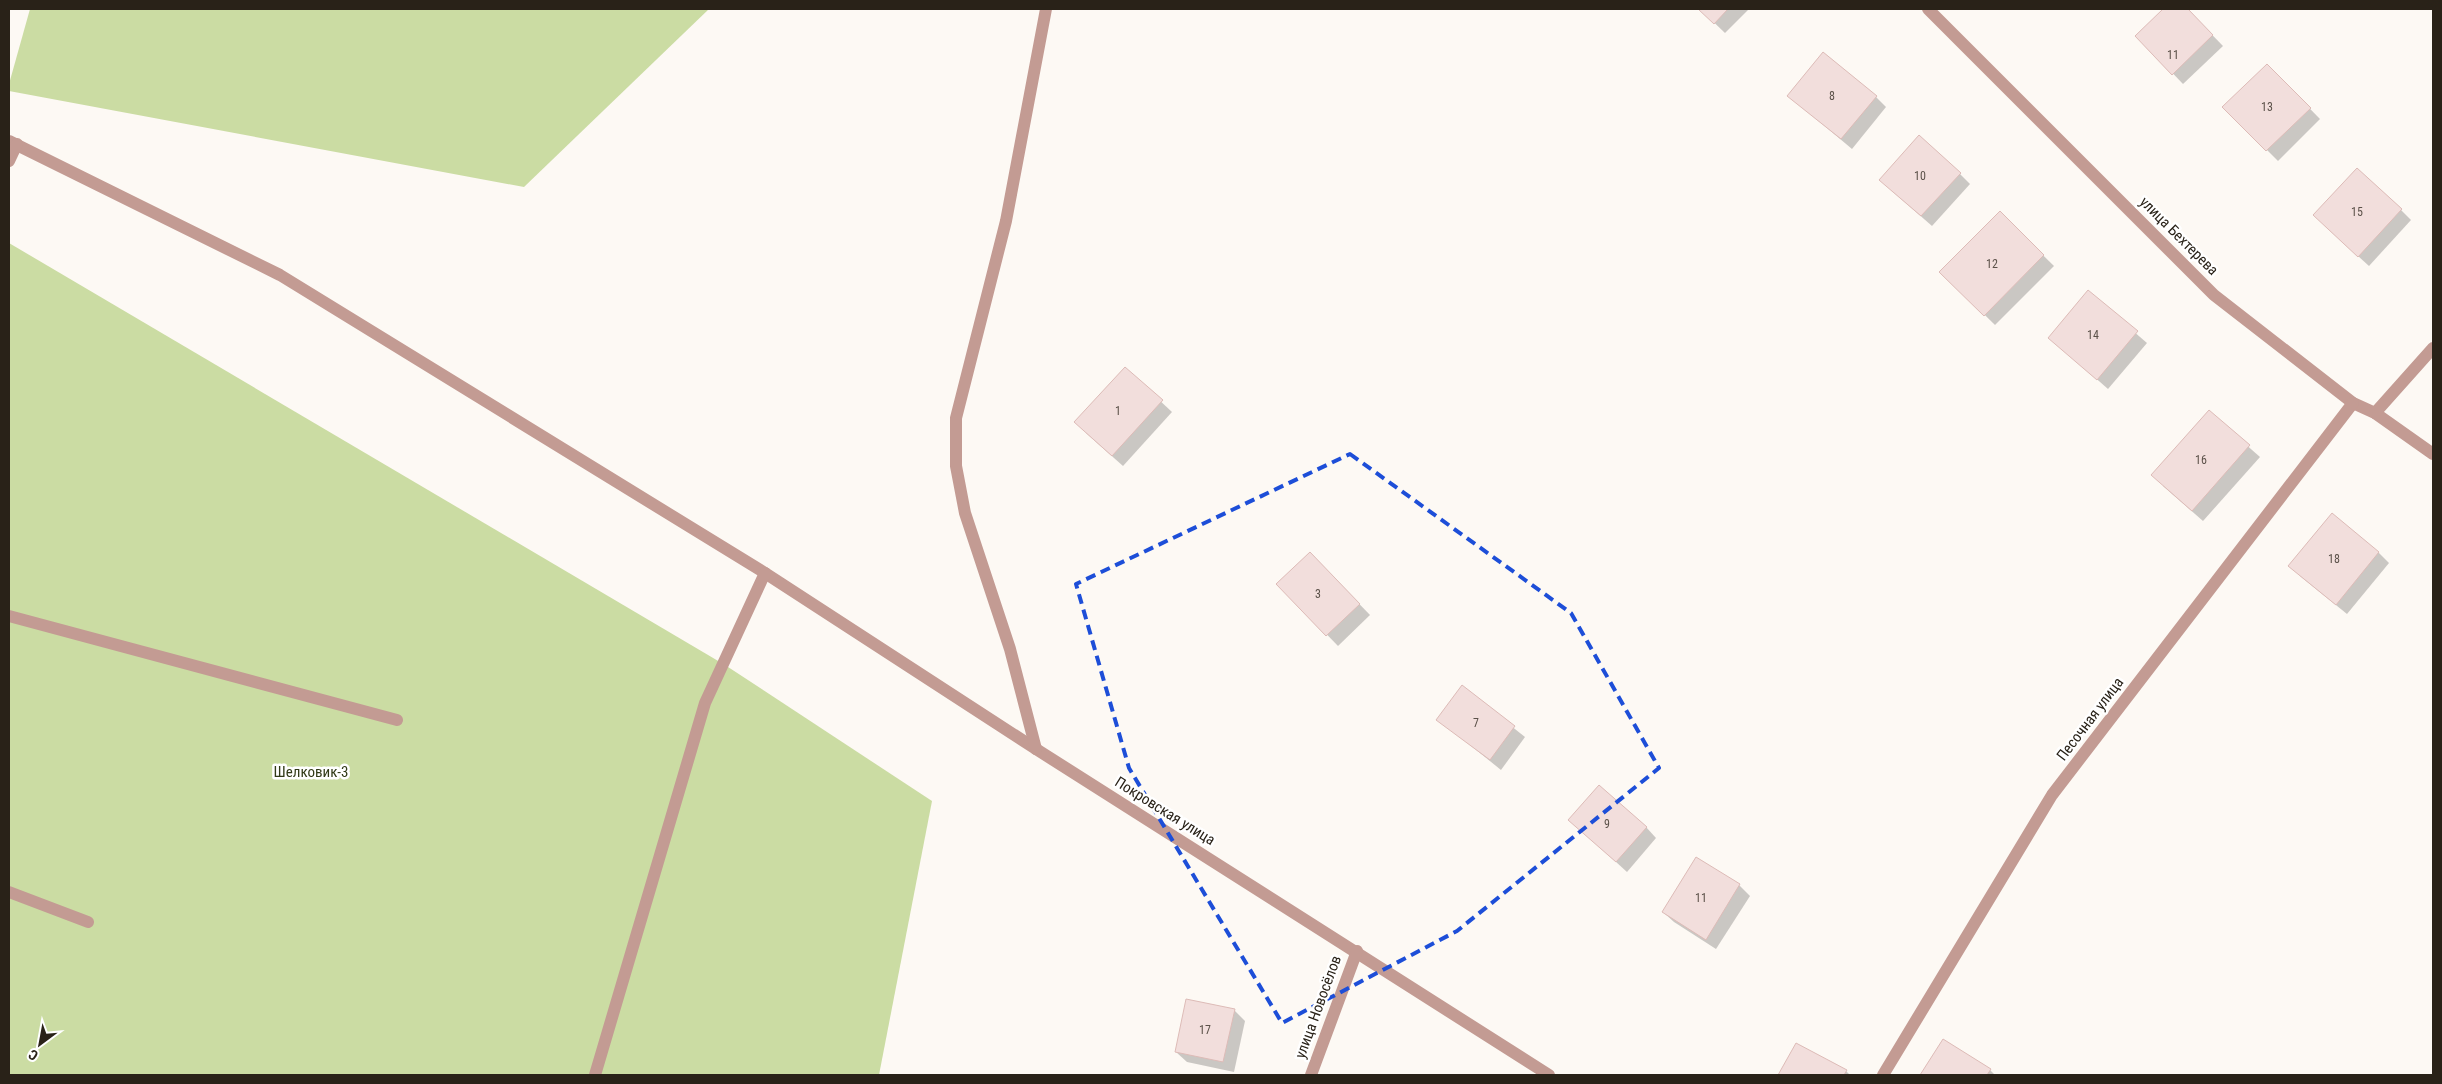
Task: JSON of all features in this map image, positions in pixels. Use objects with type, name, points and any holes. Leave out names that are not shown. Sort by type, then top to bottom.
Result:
[{"type":"street","points":[[1036,749],[1010,649],[965,513],[956,466],[956,418],[1006,221],[1046,9]]},
{"type":"street","name":"улица Бехтерева","points":[[1928,9],[2214,295],[2353,403],[2375,413],[2433,454]]},
{"type":"street","points":[[9,161],[13,142]]},
{"type":"street","name":"Покровская улица","points":[[13,142],[280,275],[765,573],[1036,749],[1357,951],[1549,1075]]},
{"type":"street","points":[[2375,413],[2433,348]]},
{"type":"street","name":"Песочная улица","points":[[1883,1075],[2052,795],[2353,403]]},
{"type":"street","points":[[595,1075],[705,703],[765,573]]},
{"type":"street","points":[[9,616],[397,720]]},
{"type":"street","points":[[9,892],[88,922]]},
{"type":"street","name":"улица Новосёлов","points":[[1311,1075],[1357,951]]},
{"type":"highlighted area","points":[[1350,454],[1571,613],[1659,768],[1457,931],[1282,1023],[1129,768],[1076,584]]},
{"type":"green space","points":[[30,9],[709,9],[524,187],[9,91],[9,84]]},
{"type":"green space","name":"Шелковик-3","points":[[9,243],[725,665],[932,801],[879,1075],[9,1075]]},
{"type":"building","points":[[1698,9],[1728,9],[1714,24]]},
{"type":"building","points":[[2163,9],[2188,9],[2213,35],[2172,75],[2135,36]]},
{"type":"building","points":[[1823,52],[1877,96],[1841,139],[1787,96]]},
{"type":"building","points":[[2267,64],[2311,108],[2266,151],[2222,107]]},
{"type":"building","points":[[1919,135],[1961,173],[1921,216],[1879,180]]},
{"type":"building","points":[[2357,168],[2402,209],[2358,257],[2313,215]]},
{"type":"building","points":[[2000,211],[2044,255],[1984,316],[1939,272]]},
{"type":"building","points":[[2088,290],[2138,331],[2097,380],[2048,338]]},
{"type":"building","points":[[1125,367],[1163,400],[1112,456],[1074,422]]},
{"type":"building","points":[[2209,410],[2250,445],[2192,511],[2151,475]]},
{"type":"building","points":[[2332,513],[2379,552],[2336,605],[2288,566]]},
{"type":"building","points":[[1310,552],[1360,604],[1326,636],[1276,584]]},
{"type":"building","points":[[1462,685],[1515,726],[1490,760],[1436,720]]},
{"type":"building","points":[[1599,785],[1647,827],[1616,862],[1568,820]]},
{"type":"building","points":[[1696,857],[1740,884],[1706,940],[1662,912]]},
{"type":"building","points":[[1186,999],[1235,1009],[1223,1062],[1175,1052]]},
{"type":"building","points":[[1943,1039],[1991,1069],[1987,1075],[1920,1075]]},
{"type":"building","points":[[1796,1043],[1847,1070],[1844,1075],[1778,1075]]}]
